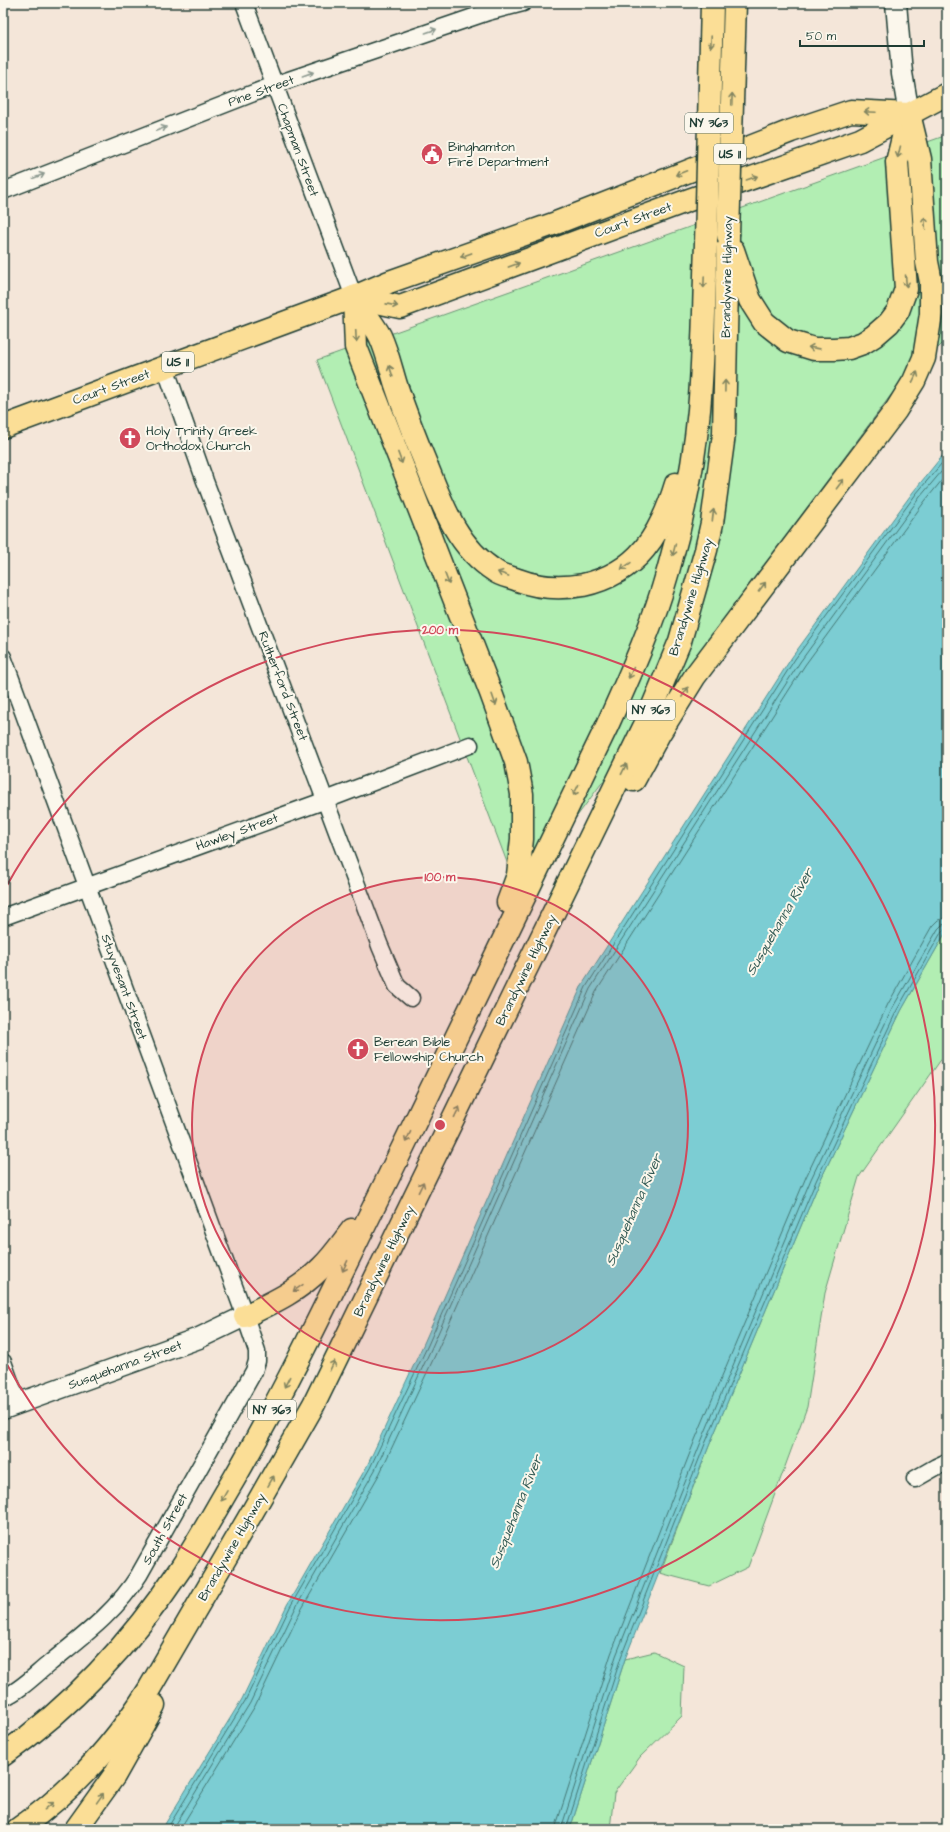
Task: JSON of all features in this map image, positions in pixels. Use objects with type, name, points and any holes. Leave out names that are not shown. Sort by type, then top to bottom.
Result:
[{"type":"main road","name":"Brandywine Highway","points":[[3,1755],[47,1722],[90,1681],[137,1628],[180,1569],[241,1467],[319,1320],[607,726],[632,671],[654,615],[676,543],[691,469],[698,411],[706,243],[712,3]]},
{"type":"main road","name":"Brandywine Highway","points":[[18,1829],[45,1809],[74,1784],[101,1756],[123,1728],[148,1691],[314,1404],[645,725],[680,641],[706,550],[712,523],[724,434],[735,3]]},
{"type":"main road","name":"Court Street","points":[[354,297],[400,307],[689,200],[860,140],[947,94]]},
{"type":"main road","name":"Court Street","points":[[3,427],[354,297],[389,282],[556,223],[806,126],[851,111],[909,114]]},
{"type":"main road","points":[[728,236],[750,300],[764,322],[788,341],[814,349],[849,348],[863,343],[874,336],[889,324],[898,311],[906,289],[897,162],[909,114]]},
{"type":"main road","points":[[563,892],[623,800],[659,734],[695,676],[896,410],[914,381],[924,358],[931,314],[931,282],[927,262],[920,159],[909,114]]},
{"type":"main road","points":[[354,297],[379,336],[404,408],[444,510],[458,534],[469,549],[496,572],[538,586],[571,587],[601,579],[630,562],[653,539],[666,516],[681,467],[702,350]]},
{"type":"main road","points":[[354,297],[356,347],[492,693],[516,762],[522,794],[522,839],[518,876],[468,1013]]},
{"type":"main road","points":[[245,1316],[293,1291],[322,1268],[352,1229],[398,1158]]},
{"type":"main road","points":[[76,1829],[99,1798],[134,1741],[254,1509]]},
{"type":"street","name":"Chapman Street","points":[[244,3],[354,297]]},
{"type":"street","name":"Pine Street","points":[[3,190],[274,85],[488,12],[523,3]]},
{"type":"street","points":[[896,3],[902,73],[909,114]]},
{"type":"street","name":"Rutherford Street","points":[[165,367],[205,481],[380,946],[398,986],[411,998]]},
{"type":"street","name":"Stuyvesant Street","points":[[3,657],[245,1316]]},
{"type":"street","name":"Hawley Street","points":[[3,917],[326,800],[470,745]]},
{"type":"street","name":"Susquehanna Street","points":[[11,1407],[199,1338],[245,1316]]},
{"type":"street","name":"South Street","points":[[3,1698],[20,1688],[102,1621],[122,1600],[134,1583],[254,1371],[257,1362],[257,1351],[245,1316]]},
{"type":"street","points":[[3,1362],[11,1407]]},
{"type":"street","points":[[916,1479],[936,1466],[947,1462]]},
{"type":"green space","points":[[947,135],[947,339],[891,395],[519,894],[317,360]]},
{"type":"green space","points":[[947,930],[947,1051],[859,1177],[825,1293],[807,1407],[748,1567],[709,1586],[660,1573],[709,1446],[819,1183],[901,1011]]},
{"type":"green space","points":[[654,1652],[684,1666],[682,1716],[640,1757],[614,1793],[610,1829],[570,1829],[625,1659]]},
{"type":"water","name":"Susquehanna River","points":[[947,450],[947,930],[901,1011],[819,1183],[709,1446],[625,1659],[570,1829],[162,1829],[242,1699],[287,1605],[367,1466],[424,1343],[582,985],[792,657],[913,492]]},
{"type":"place","name":"Binghamton Fire Department","points":[[432,154]]},
{"type":"place","name":"Holy Trinity Greek Orthodox Church","points":[[130,438]]},
{"type":"place","name":"Berean Bible Fellowship Church","points":[[358,1049]]}]
